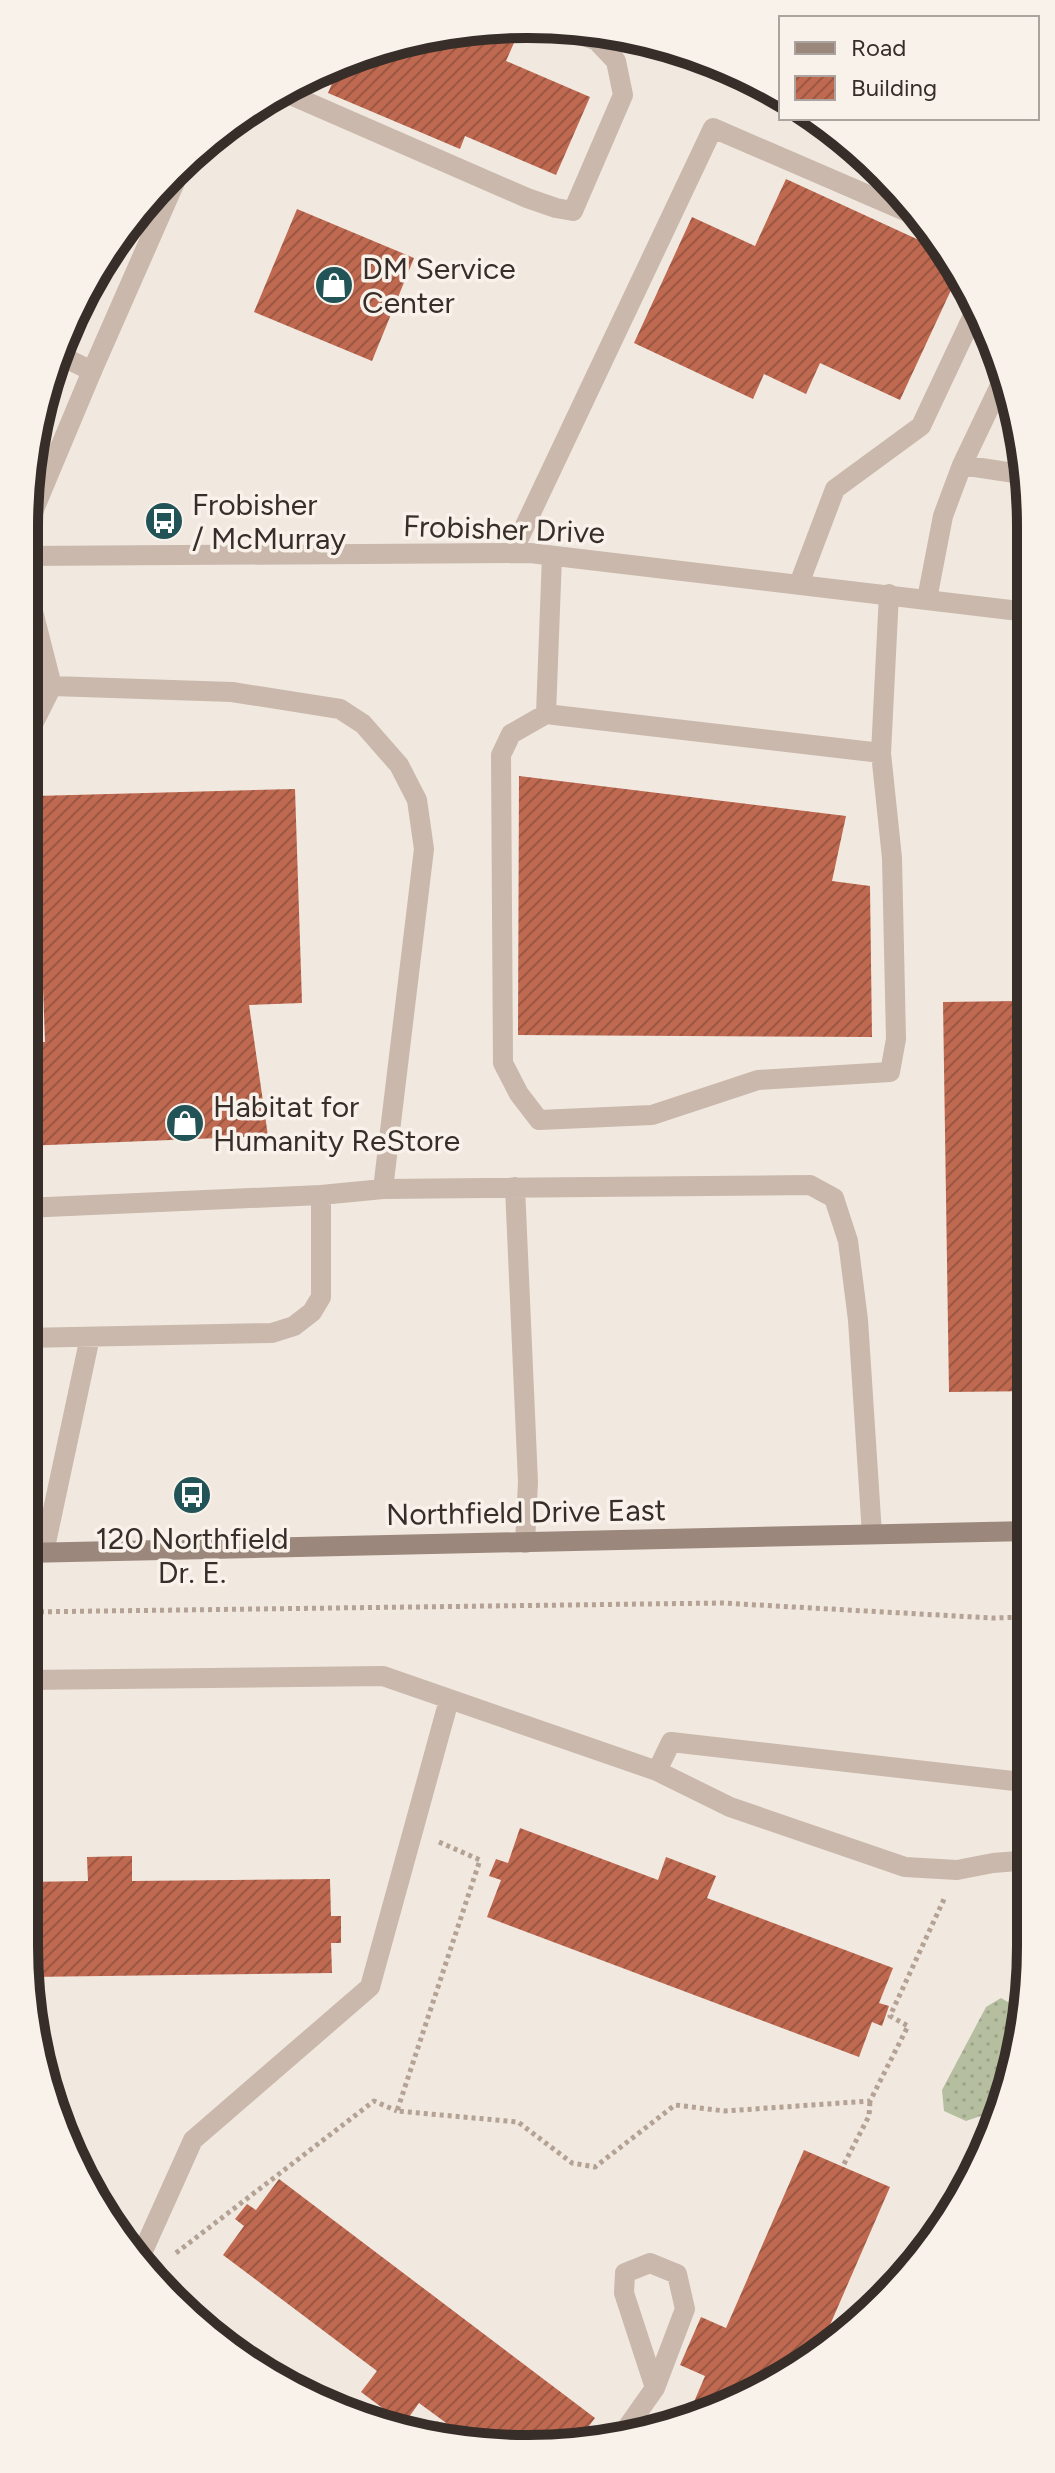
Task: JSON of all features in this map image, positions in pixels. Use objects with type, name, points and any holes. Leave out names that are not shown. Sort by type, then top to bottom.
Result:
[{"type":"main road","name":"Northfield Drive East","points":[[38,1552],[1017,1531]]},
{"type":"street","points":[[295,97],[527,198],[573,211],[623,95],[616,61],[599,43]]},
{"type":"street","points":[[512,553],[713,128],[898,208]]},
{"type":"street","points":[[39,498],[170,193]]},
{"type":"street","points":[[799,584],[835,489],[921,426],[971,320]]},
{"type":"street","points":[[68,359],[92,371]]},
{"type":"street","points":[[927,599],[943,516],[962,465],[997,391]]},
{"type":"street","points":[[962,465],[1014,473]]},
{"type":"street","name":"Frobisher Drive","points":[[38,556],[512,553],[1017,611]]},
{"type":"street","points":[[546,714],[552,556]]},
{"type":"street","points":[[881,753],[546,714],[511,734],[501,755],[503,1063],[519,1094],[539,1120],[652,1115],[758,1080],[890,1072],[896,1039],[892,858],[881,753],[889,594]]},
{"type":"street","points":[[38,631],[52,686],[38,714]]},
{"type":"street","points":[[52,686],[232,692],[340,709],[363,724],[399,765],[417,800],[424,849],[383,1189]]},
{"type":"street","points":[[38,1207],[321,1195],[383,1189],[810,1185],[834,1198],[848,1241],[858,1320],[872,1534]]},
{"type":"street","points":[[515,1187],[528,1482],[525,1543]]},
{"type":"street","points":[[38,1338],[272,1333],[294,1326],[312,1312],[321,1297],[321,1195]]},
{"type":"street","points":[[38,1537],[90,1337]]},
{"type":"street","points":[[38,1680],[383,1676],[657,1771],[730,1807],[905,1867],[957,1870],[1017,1861]]},
{"type":"street","points":[[144,2249],[193,2140],[370,1987],[449,1700]]},
{"type":"street","points":[[657,1771],[671,1742],[1017,1781]]},
{"type":"street","points":[[629,2424],[655,2388],[685,2309],[677,2274],[650,2263],[625,2273],[624,2293],[655,2388]]},
{"type":"path","points":[[38,1612],[722,1603],[1017,1617]]},
{"type":"path","points":[[397,2111],[480,1860],[413,1830]]},
{"type":"path","points":[[844,2164],[869,2116],[870,2101],[908,2026],[890,2016],[957,1870]]},
{"type":"path","points":[[173,2256],[374,2101],[397,2111],[518,2122],[572,2163],[595,2167],[675,2105],[725,2111],[870,2101]]},
{"type":"path","points":[[436,2427],[441,2420]]},
{"type":"green space","points":[[1001,1998],[1013,2005],[1008,2041],[987,2114],[966,2121],[944,2111],[942,2090],[986,2007]]},
{"type":"building","points":[[516,38],[506,61],[590,97],[556,175],[465,136],[460,149],[328,93],[335,77],[370,64],[432,47]]},
{"type":"building","points":[[786,179],[926,243],[953,286],[900,400],[820,363],[806,394],[764,374],[753,399],[634,343],[692,217],[755,246]]},
{"type":"building","name":"DM Service Center","points":[[297,209],[414,258],[372,361],[254,312]]},
{"type":"building","points":[[519,776],[846,816],[832,881],[870,886],[872,1037],[518,1035]]},
{"type":"building","points":[[295,789],[302,1003],[249,1005],[268,1136],[38,1145],[38,1042],[45,1042],[38,796]]},
{"type":"building","points":[[1017,1001],[1017,1391],[949,1392],[943,1002]]},
{"type":"building","points":[[520,1828],[658,1880],[666,1857],[716,1876],[707,1898],[893,1968],[879,2003],[889,2006],[882,2026],[872,2022],[859,2057],[487,1917],[501,1880],[489,1876],[496,1859],[508,1863]]},
{"type":"building","points":[[132,1856],[132,1881],[330,1879],[331,1916],[341,1916],[341,1943],[331,1943],[332,1973],[39,1977],[38,1882],[88,1881],[87,1857]]},
{"type":"building","points":[[804,2150],[890,2187],[827,2333],[744,2385],[692,2406],[705,2376],[680,2365],[701,2317],[726,2328]]},
{"type":"building","points":[[279,2179],[595,2418],[585,2432],[528,2435],[455,2430],[419,2403],[407,2420],[393,2416],[361,2392],[377,2371],[223,2255],[244,2226],[235,2219],[247,2204],[256,2210]]},
{"type":"place","name":"DM Service Center","points":[[334,285]]},
{"type":"place","name":"Frobisher / McMurray","points":[[164,521]]},
{"type":"place","name":"Habitat for Humanity ReStore","points":[[185,1123]]},
{"type":"place","name":"120 Northfield Dr. E.","points":[[192,1495]]}]
